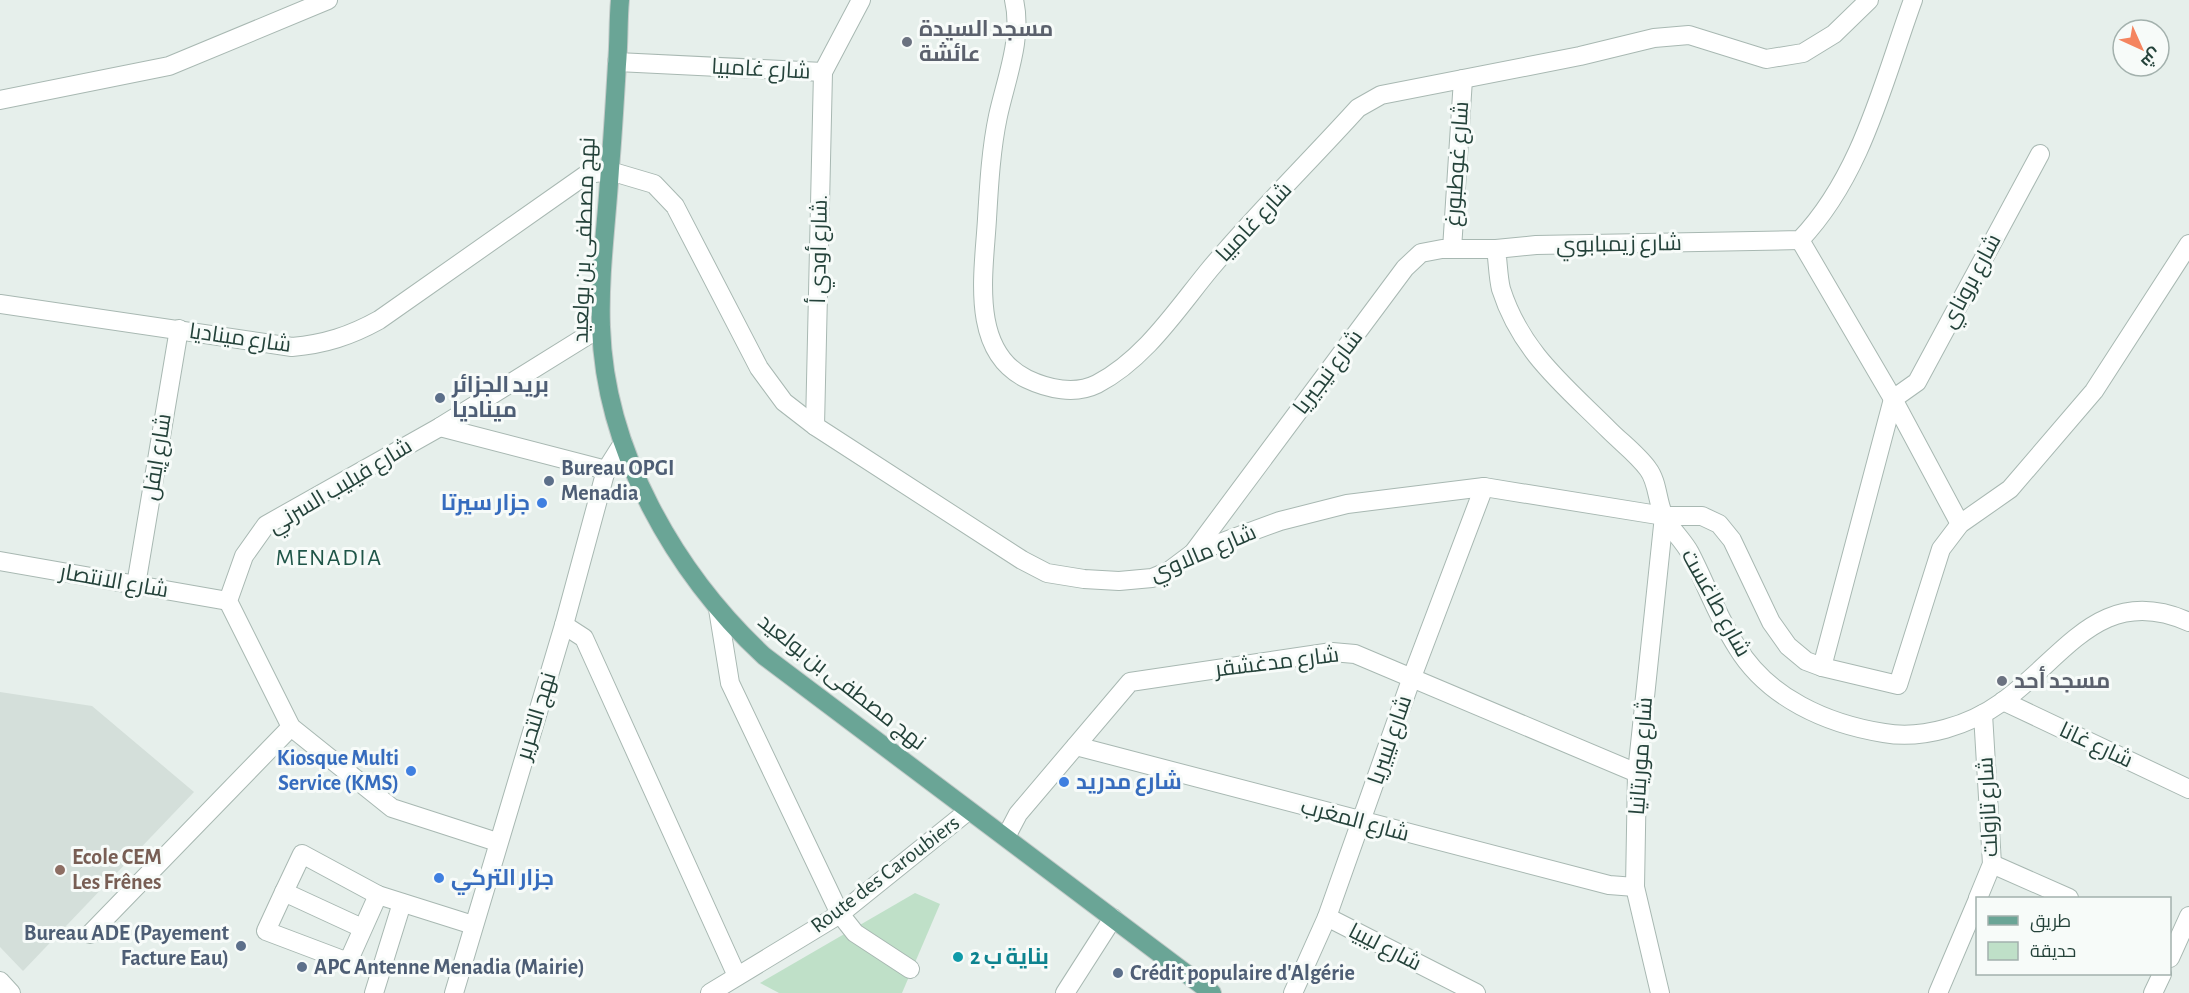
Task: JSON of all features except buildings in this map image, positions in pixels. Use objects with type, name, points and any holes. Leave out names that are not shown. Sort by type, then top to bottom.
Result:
[{"type":"main road","name":"نهج مصطفى بن بولعيد","points":[[619,3],[601,327],[605,377],[623,443],[649,500],[676,550],[718,609],[764,656],[1211,993]]},
{"type":"street","points":[[0,100],[169,66],[328,0]]},
{"type":"street","name":"شارع غامبيا","points":[[617,62],[823,72],[861,0]]},
{"type":"street","name":"شارع غامبيا","points":[[1014,0],[1017,12],[1013,55],[998,118],[987,218],[983,308],[988,334],[996,353],[1017,374],[1060,391],[1095,385],[1123,365],[1162,329],[1211,268],[1358,108],[1381,94],[1654,38],[1689,35],[1766,59],[1803,53],[1834,34],[1869,0]]},
{"type":"street","points":[[1913,0],[1859,150],[1835,197],[1800,240],[1893,399],[1960,524],[2010,489],[2094,391],[2189,244]]},
{"type":"street","name":"شارع أودي أ.","points":[[815,426],[823,72]]},
{"type":"street","name":"شارع غوطبورغ","points":[[1452,249],[1463,79]]},
{"type":"street","name":"شارع بروناي","points":[[1893,399],[1917,382],[2040,154]]},
{"type":"street","name":"شارع ميناديا","points":[[0,304],[292,347],[323,344],[352,335],[379,320],[587,174],[610,171]]},
{"type":"street","name":"شارع مالاوي","points":[[610,171],[654,184],[675,206],[759,368],[784,402],[815,426],[1022,560],[1047,573],[1119,581],[1152,578],[1169,571],[1193,553],[1280,521],[1347,504],[1484,486],[1664,516],[1702,516],[1719,524],[1732,540],[1771,622],[1788,646],[1806,661],[1822,667],[1898,686],[1941,549],[1960,524]]},
{"type":"street","name":"شارع زيمبابوي","points":[[1496,249],[1536,245],[1800,240]]},
{"type":"street","name":"شارع نيجيريا","points":[[1193,553],[1405,268],[1421,253],[1452,249],[1496,249]]},
{"type":"street","points":[[1496,249],[1501,287],[1516,326],[1534,355],[1649,470],[1664,516]]},
{"type":"street","name":"شارع فيليب السرني","points":[[228,601],[244,556],[266,525],[440,427],[601,327]]},
{"type":"street","name":"شارع إيفل","points":[[136,585],[178,329]]},
{"type":"street","points":[[1822,667],[1893,399]]},
{"type":"street","points":[[440,427],[606,470]]},
{"type":"street","name":"نهج التحرير","points":[[454,993],[497,842],[564,625],[606,470],[623,443]]},
{"type":"street","name":"شارع ليبيريا","points":[[1293,993],[1327,917],[1412,677],[1484,486]]},
{"type":"street","name":"شارع طاغست","points":[[1664,516],[1688,550],[1737,648],[1768,684],[1808,711],[1884,733],[1912,735],[1950,727],[1983,714],[2003,701],[2078,635],[2102,619],[2134,609],[2187,616]]},
{"type":"street","name":"شارع موريتانيا","points":[[1660,993],[1635,887],[1637,773],[1664,516]]},
{"type":"street","name":"شارع الانتصار","points":[[0,561],[228,601]]},
{"type":"street","points":[[228,601],[291,727],[392,808],[497,842]]},
{"type":"street","points":[[718,609],[730,683],[840,914],[855,933],[910,969]]},
{"type":"street","points":[[564,625],[584,638],[737,976]]},
{"type":"street","name":"شارع مدغشقر","points":[[1006,837],[1018,814],[1130,682],[1332,652],[1355,654],[1637,773]]},
{"type":"street","name":"شارع غانا","points":[[2003,701],[2189,789]]},
{"type":"street","name":"شارع تازولت","points":[[1979,897],[1992,864],[1983,714]]},
{"type":"street","points":[[90,934],[291,727]]},
{"type":"street","name":"شارع المغرب","points":[[1076,746],[1609,885],[1635,887]]},
{"type":"street","name":"Route des Caroubiers","points":[[710,993],[840,914],[968,811]]},
{"type":"street","points":[[378,895],[348,962],[266,931],[302,854],[378,895],[473,926]]},
{"type":"street","points":[[1992,864],[2067,897]]},
{"type":"street","points":[[284,892],[362,928]]},
{"type":"street","points":[[374,993],[402,903]]},
{"type":"street","name":"شارع تازولت","points":[[1938,993],[1976,904]]},
{"type":"street","points":[[2171,949],[2189,916]]},
{"type":"street","name":"شارع ليبيا","points":[[1327,917],[1476,993]]},
{"type":"street","points":[[1065,993],[1113,918]]},
{"type":"street","points":[[2153,993],[2162,975]]},
{"type":"street","points":[[0,981],[11,993]]},
{"type":"shaded area","name":"Ecole CEM Les Frênes","points":[[0,692],[92,706],[194,792],[23,971],[0,947]]},
{"type":"green space","points":[[915,893],[940,904],[902,993],[779,993],[760,983]]},
{"type":"place","name":"مسجد السيدة عائشة","points":[[907,42]]},
{"type":"place","name":"بريد الجزائر ميناديا","points":[[440,398]]},
{"type":"place","name":"Bureau OPGI Menadia","points":[[549,481]]},
{"type":"place","name":"جزار سيرتا","points":[[542,503]]},
{"type":"place","name":"مسجد أحد","points":[[2002,681]]},
{"type":"place","name":"Kiosque Multi Service (KMS)","points":[[411,771]]},
{"type":"place","name":"شارع مدريد","points":[[1064,782]]},
{"type":"place","name":"Ecole CEM Les Frênes","points":[[60,870]]},
{"type":"place","name":"جزار التركي","points":[[439,878]]},
{"type":"place","name":"Bureau ADE (Payement Facture Eau)","points":[[241,946]]},
{"type":"place","name":"بناية ب 2","points":[[958,957]]},
{"type":"place","name":"APC Antenne Menadia (Mairie)","points":[[302,967]]},
{"type":"place","name":"Crédit populaire d'Algérie","points":[[1118,973]]},
{"type":"district","name":"MENADIA","points":[[329,558]]}]
